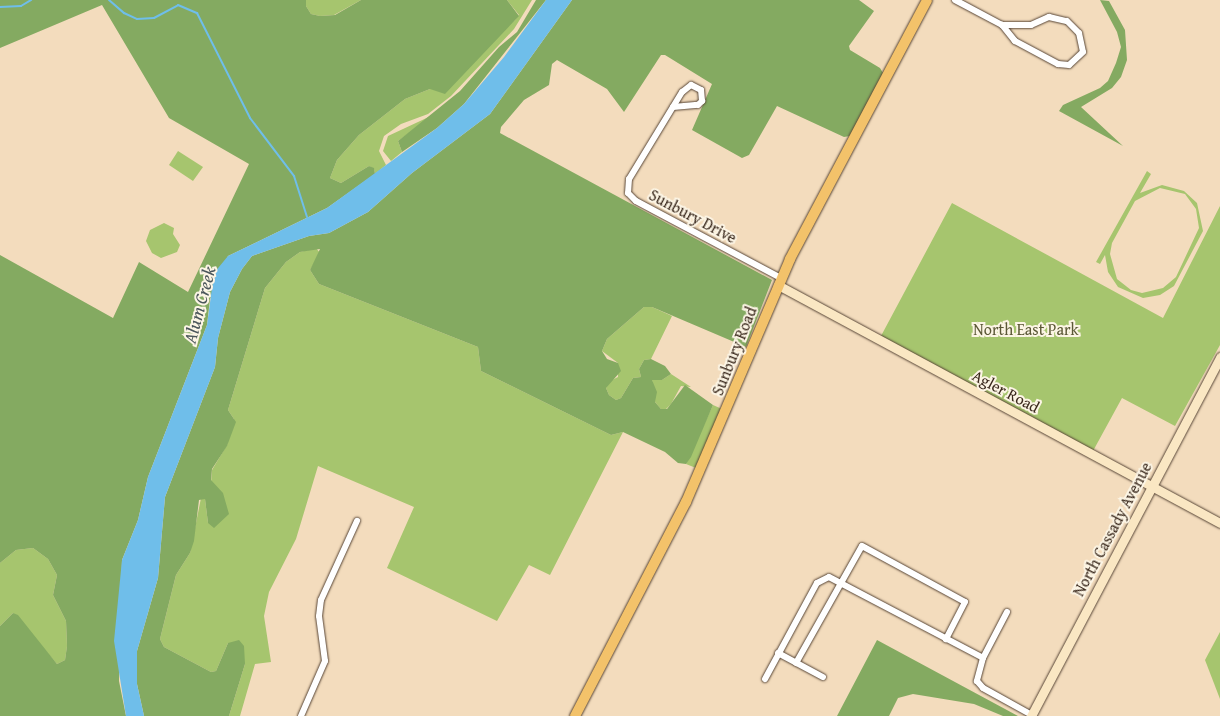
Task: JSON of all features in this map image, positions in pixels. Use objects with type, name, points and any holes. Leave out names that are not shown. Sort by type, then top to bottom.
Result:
[{"type":"main road","name":"Sunbury Road","points":[[575,716],[686,502],[780,282],[927,0]]},
{"type":"main road","name":"Agler Road","points":[[780,282],[1220,523]]},
{"type":"main road","name":"North Cassady Avenue","points":[[1031,715],[1220,357]]},
{"type":"street","points":[[955,0],[1002,25],[1014,41],[1058,64],[1070,65],[1083,52],[1079,33],[1067,21],[1049,18],[1031,25],[1002,25]]},
{"type":"street","name":"Sunbury Drive","points":[[673,107],[698,105],[702,101],[701,90],[697,86],[686,87],[673,107],[629,179],[628,193],[636,201],[780,282]]},
{"type":"street","points":[[301,716],[325,661],[319,616],[321,600],[358,521]]},
{"type":"street","points":[[796,663],[840,581],[862,546],[965,602],[946,638]]},
{"type":"street","points":[[765,679],[817,583],[829,577],[840,581],[983,658]]},
{"type":"street","points":[[1007,612],[976,675],[983,688],[1031,715]]},
{"type":"street","points":[[778,653],[823,677]]},
{"type":"green space","points":[[0,0],[306,0],[306,6],[311,14],[320,16],[335,15],[361,0],[507,0],[519,16],[445,94],[430,89],[405,99],[359,135],[337,160],[330,178],[341,183],[369,166],[374,168],[375,174],[327,208],[228,256],[210,299],[207,325],[148,477],[138,520],[122,560],[119,681],[126,716],[0,716],[0,626],[13,613],[18,615],[57,664],[65,660],[67,646],[66,621],[53,595],[57,575],[48,559],[33,548],[16,550],[0,563],[0,255],[113,318],[139,262],[188,292],[249,164],[169,118],[102,5],[0,48]]},
{"type":"green space","points":[[306,0],[361,0],[334,15],[320,16],[311,14],[306,6]]},
{"type":"green space","points":[[507,0],[532,0],[514,29],[451,96],[428,114],[401,124],[384,136],[379,151],[386,165],[375,174],[374,169],[369,166],[341,183],[330,178],[337,160],[359,135],[405,99],[430,89],[515,20],[519,15]]},
{"type":"green space","points":[[536,0],[546,0],[464,104],[437,128],[402,152],[398,141],[460,91],[499,47],[517,32]]},
{"type":"green space","points":[[572,0],[859,0],[874,11],[849,46],[850,50],[880,68],[883,73],[850,136],[844,137],[777,106],[749,155],[742,158],[692,130],[712,84],[665,55],[661,55],[624,112],[607,89],[557,60],[552,64],[549,85],[524,100],[501,127],[500,133],[772,280],[746,347],[652,307],[644,307],[607,339],[602,351],[607,359],[618,363],[621,371],[606,388],[609,395],[616,400],[621,398],[633,378],[641,377],[639,369],[644,360],[651,359],[665,366],[671,374],[662,380],[652,380],[657,392],[655,402],[661,409],[667,409],[685,385],[713,405],[691,457],[686,464],[678,463],[665,452],[623,432],[611,435],[481,371],[478,347],[319,284],[310,270],[320,249],[300,252],[286,262],[265,288],[228,410],[236,422],[227,446],[212,469],[211,480],[223,493],[229,514],[214,528],[208,523],[205,499],[199,500],[194,541],[190,553],[176,575],[160,639],[164,647],[211,672],[216,671],[228,643],[239,640],[244,646],[245,664],[229,716],[144,716],[137,684],[137,651],[158,578],[165,497],[215,367],[218,338],[230,292],[242,269],[252,256],[309,236],[329,233],[368,212],[412,173],[490,114]]},
{"type":"green space","points":[[1100,0],[1109,1],[1125,30],[1127,60],[1121,77],[1112,88],[1081,107],[1123,146],[1059,111],[1063,105],[1100,88],[1108,81],[1116,63],[1121,47],[1117,32]]},
{"type":"green space","points":[[433,115],[398,141],[402,152],[391,161],[383,151],[388,136]]},
{"type":"green space","points":[[178,151],[203,167],[193,181],[169,165]]},
{"type":"green space","points":[[1147,171],[1151,174],[1140,193],[1162,185],[1184,191],[1197,203],[1203,231],[1174,286],[1160,295],[1143,298],[1118,287],[1108,272],[1105,255],[1100,264],[1096,262]],"holes":[[[1160,188],[1185,194],[1196,209],[1199,228],[1176,277],[1163,288],[1142,293],[1131,290],[1117,279],[1110,254],[1112,243],[1135,201]]]},
{"type":"green space","name":"North East Park","points":[[952,203],[1163,318],[1220,206],[1220,345],[1175,426],[1122,398],[1093,451],[881,336]]},
{"type":"green space","points":[[164,223],[174,228],[173,234],[180,245],[177,252],[161,258],[152,253],[146,241],[150,230]]},
{"type":"green space","points":[[316,248],[320,253],[310,270],[319,284],[478,347],[481,371],[611,435],[623,432],[550,575],[529,565],[497,621],[387,568],[414,507],[318,466],[296,539],[269,592],[264,616],[271,662],[255,664],[240,716],[229,716],[245,664],[228,643],[216,671],[211,672],[164,647],[160,639],[176,575],[190,553],[201,498],[205,499],[208,523],[212,470],[227,445],[234,419],[228,410],[265,288],[286,262],[300,252]]},
{"type":"green space","points":[[644,307],[652,307],[672,316],[651,359],[644,360],[639,369],[641,377],[633,378],[621,398],[616,400],[609,395],[606,388],[608,382],[618,377],[618,363],[602,351],[607,339]]},
{"type":"green space","points":[[671,374],[691,387],[681,386],[671,404],[666,409],[661,409],[655,402],[652,380],[662,380]]},
{"type":"green space","points":[[713,405],[722,409],[696,468],[686,464]]},
{"type":"green space","points":[[33,548],[48,559],[57,575],[53,595],[66,621],[67,646],[65,660],[57,664],[13,613],[0,626],[0,563],[16,550]]},
{"type":"green space","points":[[1220,632],[1220,699],[1205,660]]},
{"type":"green space","points":[[877,640],[1018,716],[1003,716],[974,704],[913,694],[898,698],[889,716],[837,716]]},
{"type":"water","points":[[546,0],[572,0],[490,114],[412,173],[368,212],[329,233],[309,236],[252,256],[242,269],[230,292],[218,338],[215,367],[165,497],[158,578],[137,651],[137,684],[144,716],[126,716],[114,641],[122,560],[138,520],[148,477],[207,325],[214,273],[228,256],[327,208],[437,128],[464,104],[504,57]]},
{"type":"waterway","points":[[0,7],[21,6],[31,0]]},
{"type":"waterway","points":[[109,0],[124,13],[137,19],[154,18],[178,5],[197,13],[250,118],[294,176],[307,217]]},
{"type":"water label","name":"Alum Creek","points":[[200,305]]}]
